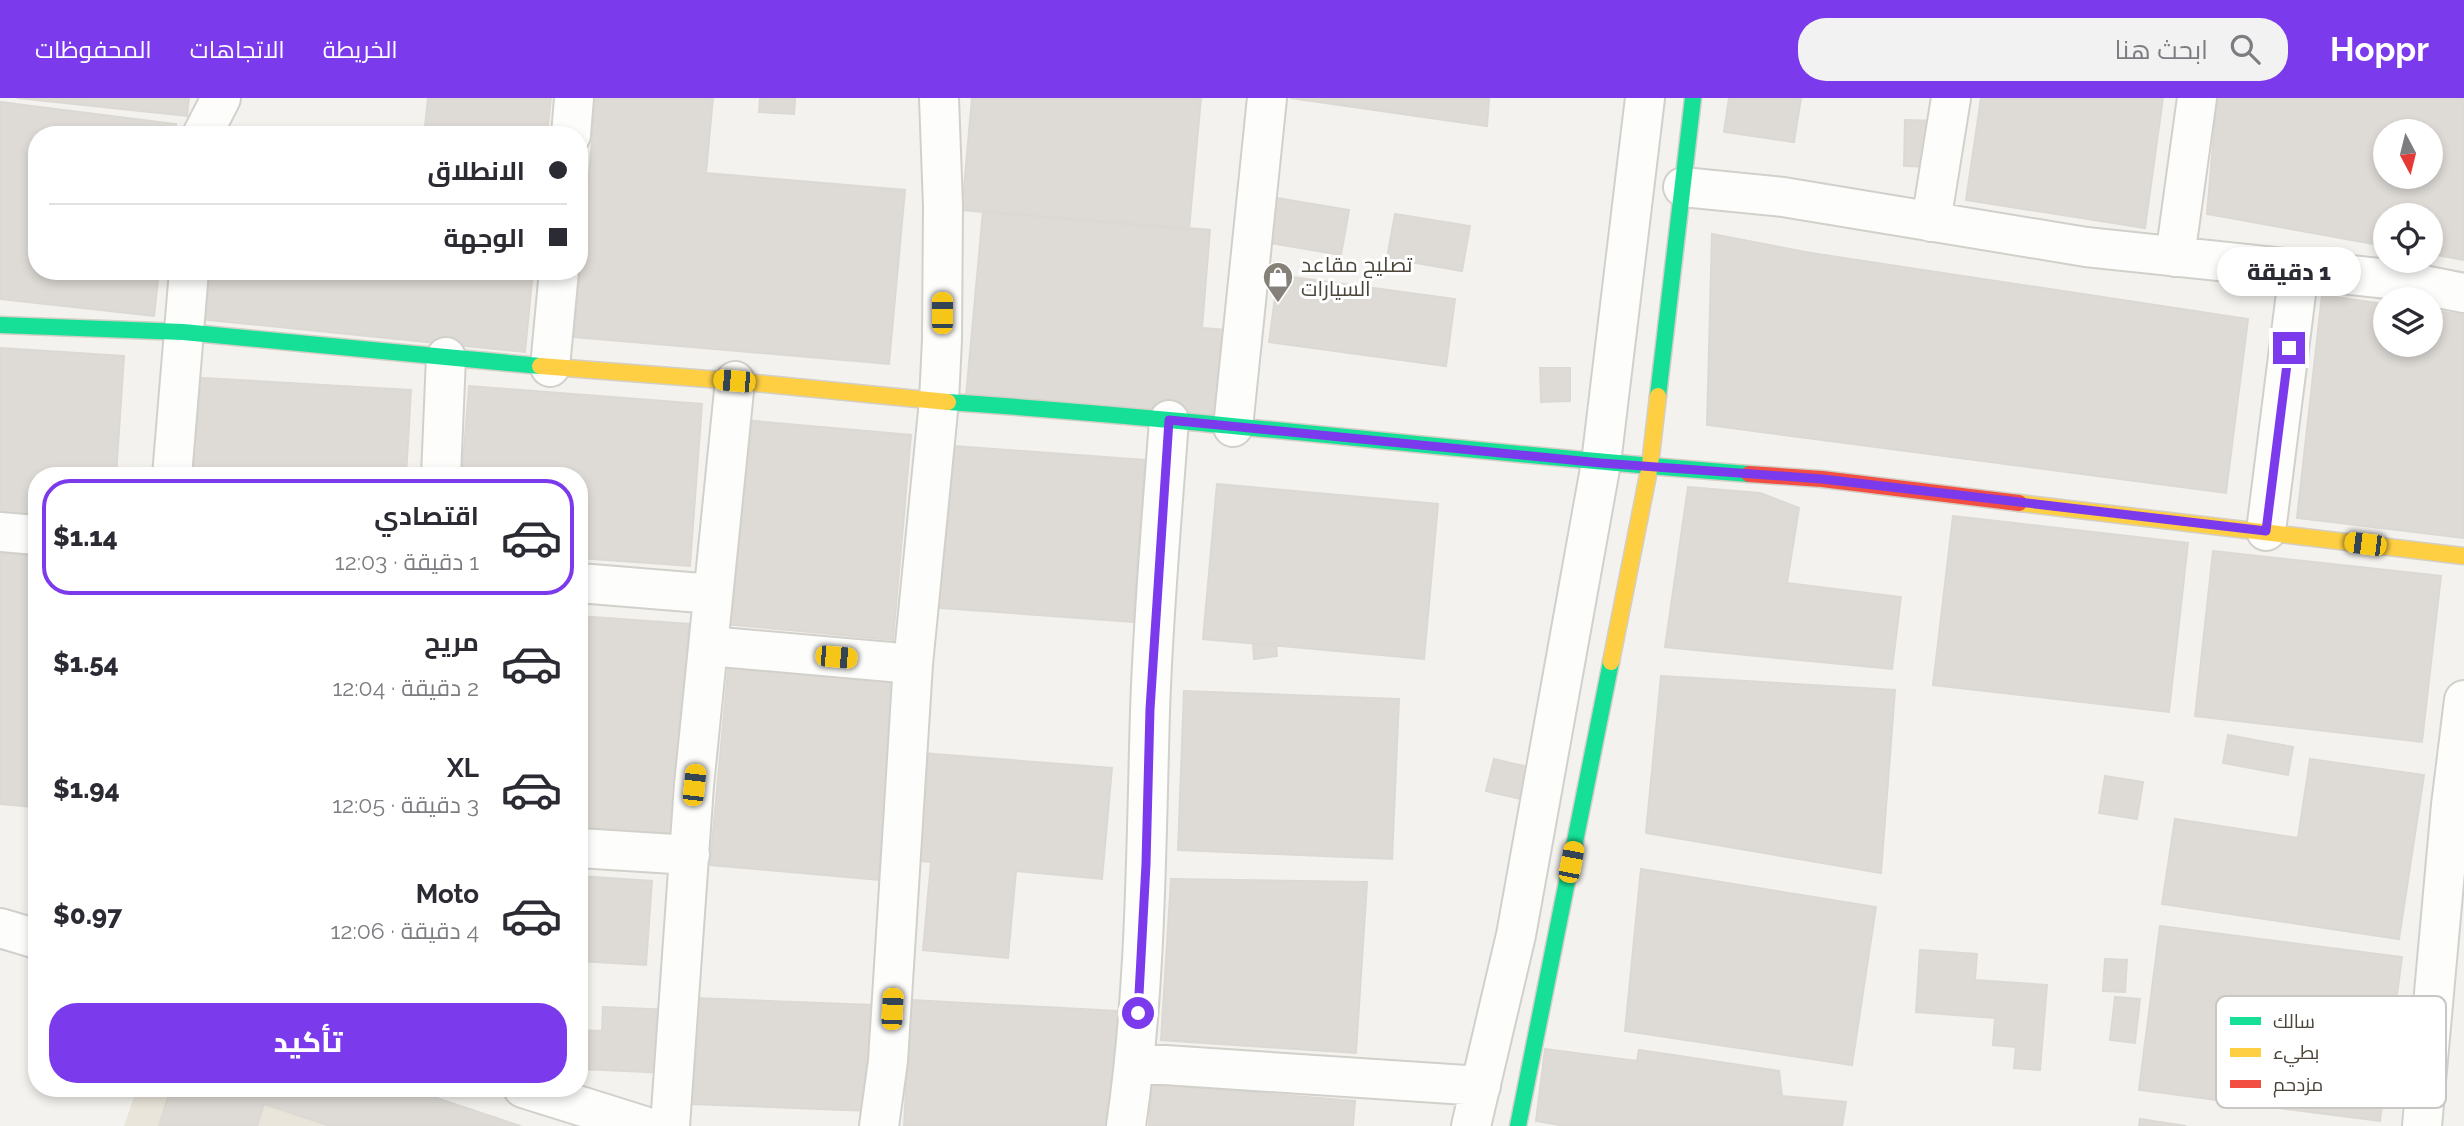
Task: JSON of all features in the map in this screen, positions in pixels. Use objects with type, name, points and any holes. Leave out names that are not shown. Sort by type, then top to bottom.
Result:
[{"type":"street","points":[[207,126],[221,98]]},
{"type":"street","points":[[572,126],[574,98]]},
{"type":"street","points":[[879,1126],[888,1062],[913,664],[939,401],[943,206],[939,98]]},
{"type":"street","points":[[1233,427],[1267,98]]},
{"type":"street","points":[[1471,1126],[1516,935],[1601,463],[1645,98]]},
{"type":"street","points":[[1518,1126],[1650,465],[1693,98]]},
{"type":"street","points":[[1931,222],[1951,98]]},
{"type":"street","points":[[2175,257],[2197,98]]},
{"type":"street","points":[[1683,187],[1783,197],[2085,247],[2398,280],[2464,293]]},
{"type":"street","points":[[2266,531],[2299,270]]},
{"type":"street","points":[[173,467],[188,280]]},
{"type":"street","points":[[550,367],[558,280]]},
{"type":"street","points":[[0,325],[183,332],[550,367],[1097,412],[1601,463],[1822,479],[2464,556]]},
{"type":"street","points":[[441,467],[446,357]]},
{"type":"street","points":[[670,1126],[690,855],[734,381]]},
{"type":"street","points":[[1126,1126],[1135,1063],[1146,864],[1150,709],[1169,420]]},
{"type":"street","points":[[0,532],[28,534]]},
{"type":"street","points":[[588,584],[713,594]]},
{"type":"street","points":[[709,646],[913,664]]},
{"type":"street","points":[[2434,996],[2451,806],[2464,700]]},
{"type":"street","points":[[588,849],[690,855]]},
{"type":"street","points":[[0,928],[28,936]]},
{"type":"street","points":[[1135,1063],[1481,1086]]},
{"type":"street","points":[[552,1097],[644,1126]]},
{"type":"street","points":[[2422,1126],[2424,1108]]},
{"type":"shaded area","points":[[134,1097],[427,1097],[524,1126],[124,1126]]},
{"type":"building","points":[[17,98],[189,98],[187,116]]},
{"type":"building","points":[[428,98],[551,98],[548,126],[425,126]]},
{"type":"building","points":[[596,98],[713,98],[706,173],[905,190],[889,364],[574,337],[579,280],[588,280],[588,185]]},
{"type":"building","points":[[760,98],[795,98],[794,114],[759,112]]},
{"type":"building","points":[[972,98],[1201,98],[1189,230],[962,210]]},
{"type":"building","points":[[1290,98],[1489,98],[1487,126]]},
{"type":"building","points":[[1729,98],[1801,98],[1794,142],[1724,132]]},
{"type":"building","points":[[1981,98],[2163,98],[2145,228],[1966,200]]},
{"type":"building","points":[[2217,98],[2464,98],[2464,260],[2443,256],[2443,203],[2373,203],[2373,244],[2207,214]]},
{"type":"building","points":[[0,102],[176,124],[28,126],[28,280],[158,280],[154,316],[0,299]]},
{"type":"building","points":[[1905,120],[1936,121],[1934,167],[1904,166]]},
{"type":"building","points":[[1277,198],[1349,210],[1341,255],[1270,243]]},
{"type":"building","points":[[983,211],[1210,230],[1202,328],[1228,330],[1220,418],[966,396]]},
{"type":"building","points":[[1395,214],[1470,226],[1462,271],[1387,258]]},
{"type":"building","points":[[1712,234],[1811,253],[2248,319],[2226,493],[1707,425]]},
{"type":"building","points":[[1278,275],[1455,299],[1446,366],[1269,342]]},
{"type":"building","points":[[203,280],[532,280],[525,352],[199,319]]},
{"type":"building","points":[[2322,295],[2373,302],[2373,357],[2443,357],[2443,312],[2464,315],[2464,538],[2297,518]]},
{"type":"building","points":[[0,348],[124,356],[117,467],[28,467],[28,519],[0,517]]},
{"type":"building","points":[[1540,368],[1570,368],[1570,401],[1541,402]]},
{"type":"building","points":[[186,377],[411,390],[407,467],[181,467]]},
{"type":"building","points":[[469,386],[702,404],[690,566],[588,559],[588,467],[463,467]]},
{"type":"building","points":[[743,420],[911,435],[893,640],[725,624]]},
{"type":"building","points":[[940,445],[1145,460],[1133,622],[928,607]]},
{"type":"building","points":[[1217,484],[1438,504],[1424,659],[1203,639]]},
{"type":"building","points":[[1688,487],[1760,493],[1799,508],[1787,583],[1901,597],[1892,669],[1665,647]]},
{"type":"building","points":[[1953,516],[2188,543],[2169,712],[1933,685]]},
{"type":"building","points":[[2213,551],[2441,576],[2422,742],[2195,716]]},
{"type":"building","points":[[0,553],[28,555],[28,807],[0,804]]},
{"type":"building","points":[[588,617],[689,624],[673,841],[588,836]]},
{"type":"building","points":[[1276,643],[1277,656],[1254,659],[1253,645]]},
{"type":"building","points":[[729,660],[898,676],[879,880],[710,865]]},
{"type":"building","points":[[1661,676],[1895,690],[1881,873],[1646,833]]},
{"type":"building","points":[[1184,691],[1399,699],[1392,859],[1178,850]]},
{"type":"building","points":[[2228,735],[2293,747],[2288,775],[2223,763]]},
{"type":"building","points":[[922,753],[1112,768],[1102,879],[1016,871],[1008,958],[923,950],[931,862],[912,860]]},
{"type":"building","points":[[1494,759],[1532,768],[1525,800],[1486,791]]},
{"type":"building","points":[[2310,759],[2424,775],[2399,939],[2162,904],[2175,819],[2298,838]]},
{"type":"building","points":[[2105,776],[2143,782],[2137,819],[2099,813]]},
{"type":"building","points":[[1641,869],[1876,907],[1852,1065],[1625,1031]]},
{"type":"building","points":[[588,877],[652,881],[646,965],[588,962]]},
{"type":"building","points":[[1171,879],[1367,882],[1356,1053],[1161,1040]]},
{"type":"building","points":[[2160,926],[2402,957],[2397,996],[2216,996],[2216,1100],[2139,1090]]},
{"type":"building","points":[[1920,950],[1977,954],[1975,980],[2047,985],[2040,1070],[2014,1068],[2016,1047],[1993,1045],[1995,1018],[1916,1012]]},
{"type":"building","points":[[2105,959],[2127,960],[2125,992],[2103,991]]},
{"type":"building","points":[[2115,997],[2140,999],[2135,1043],[2110,1040]]},
{"type":"building","points":[[695,998],[873,1005],[869,1111],[691,1104]]},
{"type":"building","points":[[911,1000],[1118,1011],[1112,1126],[904,1126]]},
{"type":"building","points":[[603,1007],[672,1010],[670,1073],[588,1069],[588,1030],[602,1031]]},
{"type":"building","points":[[1545,1049],[1637,1061],[1639,1050],[1779,1071],[1782,1096],[1846,1102],[1842,1126],[1565,1126],[1536,1121]]},
{"type":"building","points":[[1152,1084],[1355,1101],[1353,1126],[1149,1126]]},
{"type":"building","points":[[168,1097],[434,1097],[520,1126],[330,1126],[264,1104],[257,1126],[159,1126]]},
{"type":"building","points":[[2279,1108],[2382,1108],[2380,1121]]},
{"type":"building","points":[[2140,1119],[2186,1126],[2139,1126]]},
{"type":"traffic: fast","points":[[1658,396],[1693,98]]},
{"type":"traffic: fast","points":[[0,325],[183,332],[540,366]]},
{"type":"traffic: fast","points":[[948,402],[1749,474]]},
{"type":"traffic: fast","points":[[1518,1126],[1611,662]]},
{"type":"traffic: slow","points":[[540,366],[735,381],[948,402]]},
{"type":"traffic: slow","points":[[1611,662],[1650,465],[1658,396]]},
{"type":"traffic: slow","points":[[2019,503],[2464,556]]},
{"type":"traffic: jam","points":[[1749,474],[1822,479],[2019,503]]},
{"type":"place","name":"تصليح مقاعد السيارات","points":[[1278,304]]},
{"type":"route","points":[[1138,1013],[1146,864],[1150,709],[1169,420],[1601,463],[1822,479],[2266,531],[2289,348]]}]
